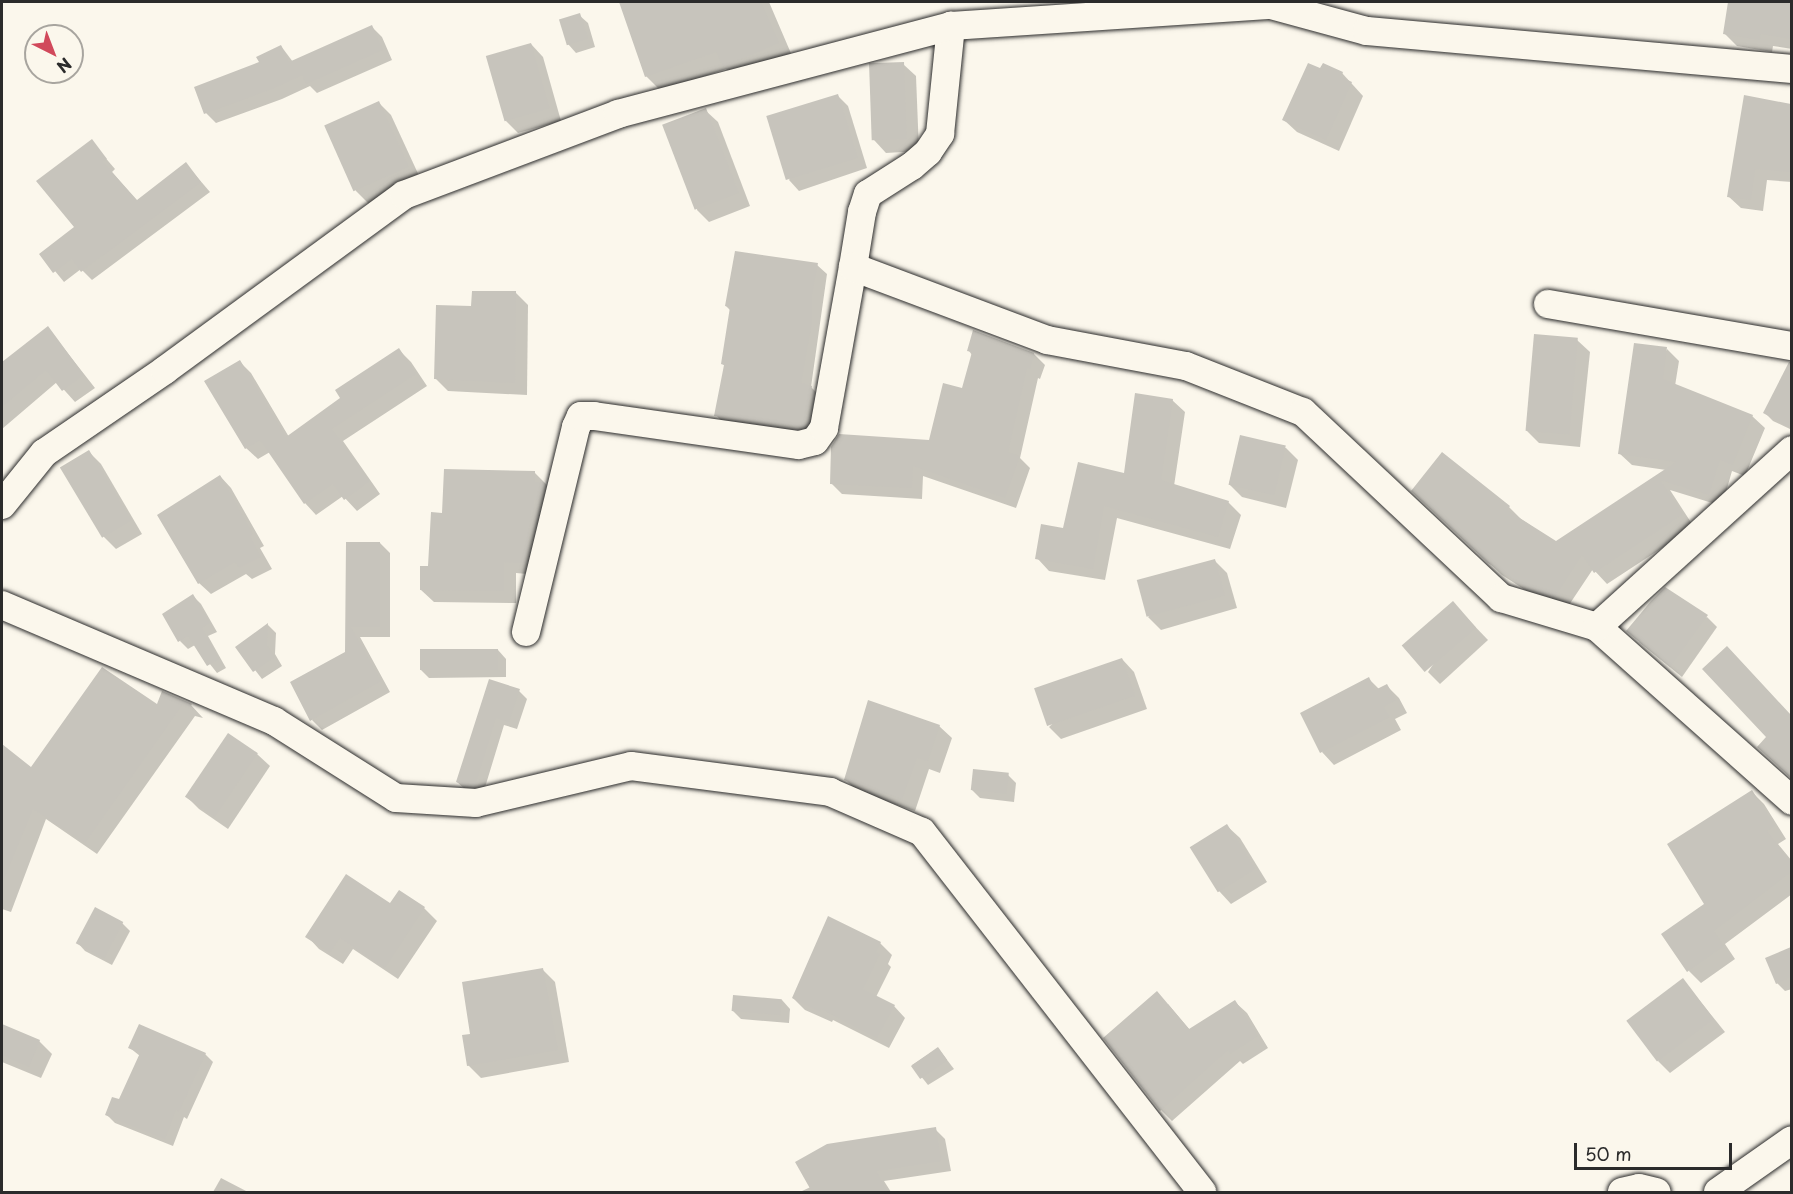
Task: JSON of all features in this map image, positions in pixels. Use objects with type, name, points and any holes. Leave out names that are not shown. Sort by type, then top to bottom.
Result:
[{"type":"street","points":[[2,506],[44,453],[165,370],[404,195],[618,114],[951,26],[1271,5],[1367,31],[1791,69]]},
{"type":"street","points":[[526,632],[576,427],[582,416],[799,445],[814,441],[824,428],[862,212],[868,194],[912,166],[928,152],[940,134],[951,26]]},
{"type":"street","points":[[853,267],[1047,340],[1186,366],[1302,412],[1501,598],[1597,627],[1791,801]]},
{"type":"street","points":[[1548,304],[1791,345]]},
{"type":"street","points":[[1597,627],[1791,450]]},
{"type":"street","points":[[2,605],[274,721],[396,798],[476,803],[632,766],[830,792],[922,832],[1202,1192]]},
{"type":"street","points":[[1718,1192],[1791,1140]]},
{"type":"street","points":[[1622,1192],[1639,1188],[1658,1192]]},
{"type":"building","points":[[619,2],[761,2],[779,43],[723,67],[716,52],[645,77]]},
{"type":"building","points":[[1728,2],[1791,2],[1791,39],[1761,34],[1760,40],[1723,34]]},
{"type":"building","points":[[580,13],[588,39],[567,45],[559,19]]},
{"type":"building","points":[[372,25],[383,50],[306,84],[302,75],[272,89],[204,114],[194,87],[259,62],[256,57],[281,45],[289,62]]},
{"type":"building","points":[[531,43],[550,108],[505,121],[486,56]]},
{"type":"building","points":[[904,62],[907,139],[872,140],[869,63]]},
{"type":"building","points":[[1308,63],[1320,68],[1323,63],[1343,72],[1341,77],[1352,82],[1326,140],[1282,120]]},
{"type":"building","points":[[838,94],[858,158],[786,180],[766,116]]},
{"type":"building","points":[[1744,95],[1791,104],[1791,172],[1755,169],[1751,200],[1727,197]]},
{"type":"building","points":[[379,101],[408,167],[353,191],[324,125]]},
{"type":"building","points":[[706,108],[739,193],[695,210],[662,125]]},
{"type":"building","points":[[92,139],[107,159],[103,162],[137,200],[186,162],[201,182],[81,272],[72,259],[53,273],[39,254],[74,227],[36,181]]},
{"type":"building","points":[[735,251],[818,263],[812,295],[812,322],[801,383],[812,386],[804,427],[714,416],[724,365],[721,364],[730,307],[725,306]]},
{"type":"building","points":[[472,291],[516,291],[515,383],[434,379],[436,305],[471,306]]},
{"type":"building","points":[[48,326],[84,375],[62,391],[46,370],[2,407],[2,362]]},
{"type":"building","points":[[973,330],[1034,353],[1030,369],[1027,368],[1008,452],[1020,456],[1005,498],[913,466],[912,488],[830,484],[831,447],[839,434],[929,440],[943,383],[962,388],[972,352],[967,351]]},
{"type":"building","points":[[1534,334],[1578,338],[1569,434],[1526,431]]},
{"type":"building","points":[[1634,343],[1667,347],[1663,379],[1753,415],[1733,465],[1720,460],[1709,495],[1660,480],[1683,514],[1594,573],[1582,555],[1555,597],[1528,589],[1488,563],[1411,491],[1442,452],[1510,506],[1507,510],[1556,541],[1676,462],[1618,454]]},
{"type":"building","points":[[399,348],[416,374],[332,429],[370,481],[344,500],[333,484],[304,504],[260,440],[245,449],[204,381],[240,360],[286,437],[340,398],[335,390]]},
{"type":"building","points":[[1791,362],[1791,428],[1763,413]]},
{"type":"building","points":[[1135,393],[1173,399],[1161,480],[1229,501],[1218,537],[1104,506],[1093,569],[1035,559],[1041,524],[1063,528],[1078,462],[1124,473]]},
{"type":"building","points":[[1240,435],[1286,446],[1274,495],[1229,485]]},
{"type":"building","points":[[89,450],[131,520],[102,538],[60,468]]},
{"type":"building","points":[[444,469],[535,471],[535,482],[543,482],[541,500],[534,500],[534,510],[531,510],[526,563],[504,562],[504,591],[420,590],[420,566],[428,566],[431,512],[442,513]]},
{"type":"building","points":[[220,475],[253,534],[250,536],[261,557],[239,568],[235,562],[198,584],[157,515]]},
{"type":"building","points":[[346,542],[380,542],[380,627],[351,627],[381,681],[310,721],[290,682],[345,652]]},
{"type":"building","points":[[1215,559],[1225,596],[1147,617],[1137,580]]},
{"type":"building","points":[[1665,587],[1708,615],[1670,667],[1626,631]]},
{"type":"building","points":[[193,594],[210,623],[202,628],[219,659],[207,666],[188,636],[178,642],[162,614]]},
{"type":"building","points":[[1453,601],[1476,627],[1425,672],[1402,646]]},
{"type":"building","points":[[268,623],[267,645],[275,657],[253,672],[235,647]]},
{"type":"building","points":[[1727,646],[1791,715],[1791,778],[1757,747],[1766,737],[1702,669]]},
{"type":"building","points":[[420,649],[498,649],[498,670],[420,670]]},
{"type":"building","points":[[1122,658],[1135,696],[1047,726],[1034,688]]},
{"type":"building","points":[[102,667],[157,704],[162,691],[192,704],[190,707],[183,704],[85,843],[33,809],[2,884],[2,744],[31,767]]},
{"type":"building","points":[[1369,677],[1375,690],[1387,684],[1396,700],[1384,707],[1390,717],[1320,753],[1300,713]]},
{"type":"building","points":[[489,679],[520,689],[509,722],[496,718],[475,786],[468,786],[456,782]]},
{"type":"building","points":[[868,700],[940,725],[928,761],[917,758],[902,799],[844,780]]},
{"type":"building","points":[[228,733],[258,753],[215,817],[185,797]]},
{"type":"building","points":[[973,769],[1009,773],[1007,794],[971,790]]},
{"type":"building","points":[[1752,790],[1775,826],[1767,831],[1791,863],[1791,872],[1714,931],[1724,946],[1687,972],[1661,934],[1704,904],[1667,844]]},
{"type":"building","points":[[1227,824],[1255,869],[1218,892],[1190,847]]},
{"type":"building","points":[[346,874],[390,903],[399,890],[425,907],[385,968],[340,938],[330,953],[305,937]]},
{"type":"building","points":[[95,907],[123,922],[104,958],[76,943]]},
{"type":"building","points":[[828,916],[881,942],[876,952],[880,954],[863,989],[895,1005],[877,1038],[821,1009],[820,1012],[792,998]]},
{"type":"building","points":[[1791,947],[1791,977],[1776,984],[1765,958]]},
{"type":"building","points":[[543,968],[558,1050],[467,1066],[462,1035],[470,1034],[462,982]]},
{"type":"building","points":[[1683,978],[1714,1019],[1657,1061],[1626,1021]]},
{"type":"building","points":[[1157,991],[1189,1029],[1235,1000],[1258,1036],[1230,1054],[1228,1050],[1160,1111],[1103,1038]]},
{"type":"building","points":[[733,995],[782,999],[780,1015],[732,1011]]},
{"type":"building","points":[[2,1024],[40,1040],[29,1067],[2,1055]]},
{"type":"building","points":[[139,1024],[206,1053],[179,1112],[176,1110],[165,1139],[105,1115],[112,1097],[119,1099],[140,1053],[128,1048]]},
{"type":"building","points":[[938,1047],[947,1060],[920,1079],[911,1066]]},
{"type":"building","points":[[936,1127],[941,1161],[876,1171],[888,1192],[812,1192],[795,1162],[827,1144]]}]
